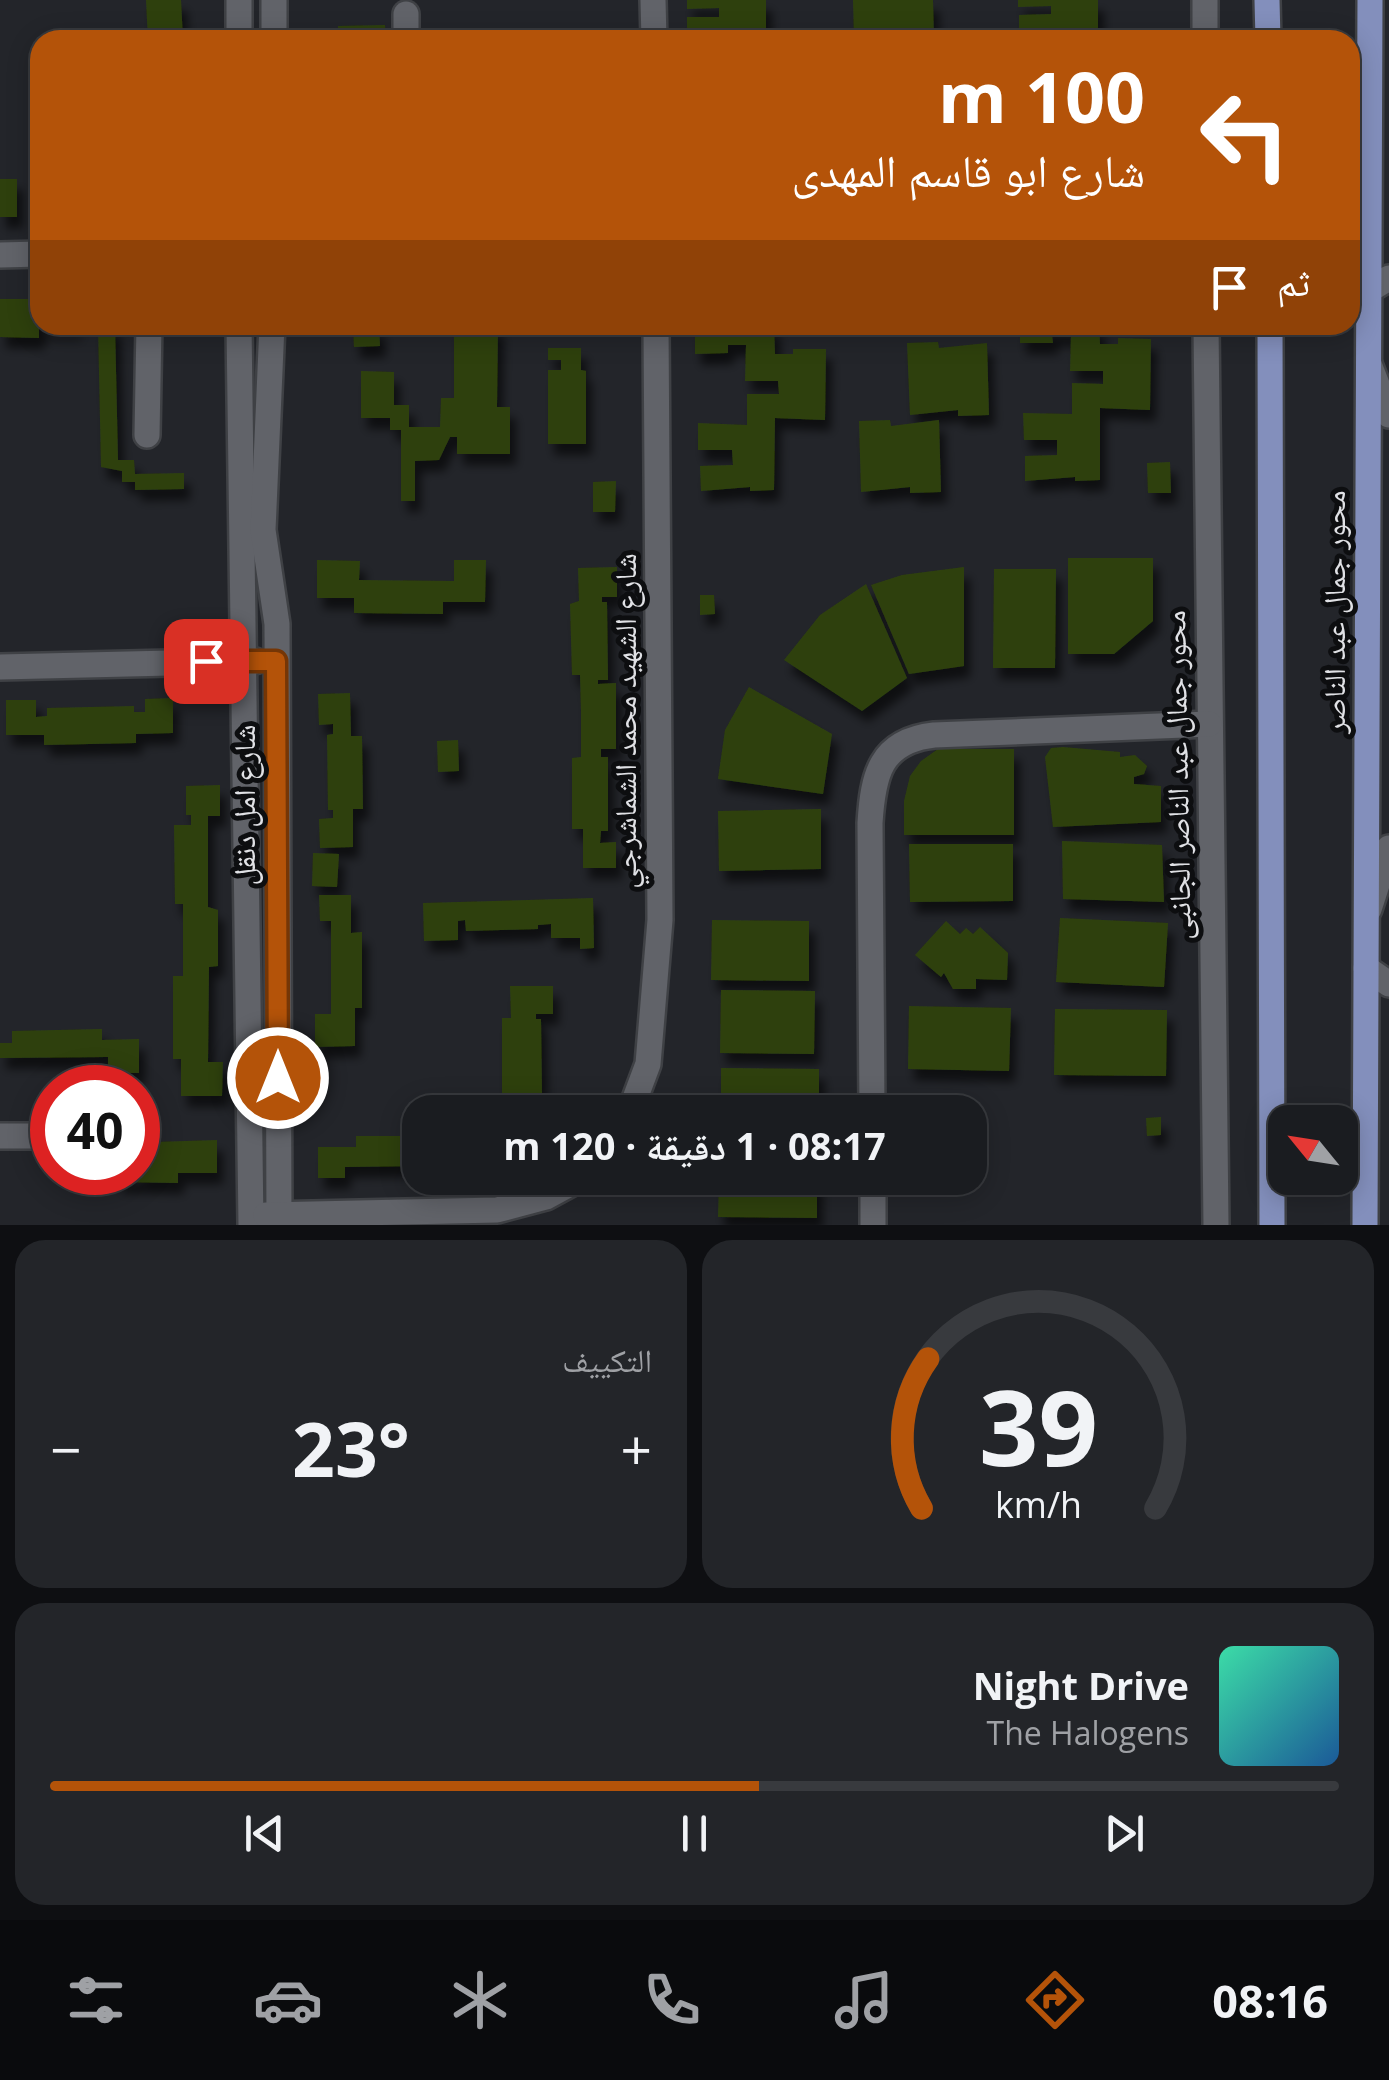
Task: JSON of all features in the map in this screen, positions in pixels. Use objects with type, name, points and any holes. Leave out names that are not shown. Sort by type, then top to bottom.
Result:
[{"type":"main road","points":[[1266,0],[1268,30]]},
{"type":"main road","name":"محور جمال عبد الناصر","points":[[1366,1225],[1369,363],[1379,284],[1370,0]]},
{"type":"main road","points":[[1270,335],[1272,1225]]},
{"type":"street","points":[[239,0],[240,30]]},
{"type":"street","points":[[274,0],[274,30]]},
{"type":"street","points":[[654,0],[654,30]]},
{"type":"street","points":[[1204,0],[1204,30]]},
{"type":"street","points":[[406,14],[406,30]]},
{"type":"street","points":[[0,255],[30,254]]},
{"type":"street","points":[[147,435],[149,335]]},
{"type":"street","name":"شارع امل دنقل","points":[[239,335],[251,1220]]},
{"type":"street","name":"شارع امل دنقل","points":[[272,335],[263,530],[277,624],[279,1220]]},
{"type":"street","name":"شارع الشهيد محمد الشماشرجي","points":[[636,1095],[648,1064],[660,920],[656,335]]},
{"type":"street","name":"محور جمال عبد الناصر الجانبى","points":[[1206,335],[1216,1225]]},
{"type":"street","points":[[1369,363],[1389,415]]},
{"type":"street","points":[[0,667],[276,661]]},
{"type":"street","points":[[872,1095],[872,798],[884,761],[896,746],[914,737],[934,735],[1209,724]]},
{"type":"street","points":[[1366,919],[1389,848]]},
{"type":"street","points":[[1366,968],[1389,984]]},
{"type":"street","points":[[0,1136],[30,1136]]},
{"type":"street","points":[[251,1220],[498,1210],[548,1195]]},
{"type":"street","points":[[873,1195],[873,1225]]},
{"type":"building","points":[[146,0],[181,0],[182,30],[148,30]]},
{"type":"building","points":[[687,0],[766,0],[766,30],[687,30],[687,17],[719,17],[719,8],[687,9]]},
{"type":"building","points":[[853,0],[933,0],[934,30],[854,30]]},
{"type":"building","points":[[1018,0],[1098,0],[1098,30],[1019,30],[1019,15],[1051,14],[1051,6],[1018,7]]},
{"type":"building","points":[[385,25],[385,30],[338,30],[338,26]]},
{"type":"building","points":[[0,179],[17,179],[17,217],[0,217]]},
{"type":"building","points":[[0,299],[30,299],[30,335],[39,338],[0,337]]},
{"type":"building","points":[[98,335],[115,335],[118,460],[134,460],[135,474],[184,473],[184,489],[135,490],[135,482],[122,482],[122,471],[101,467]]},
{"type":"building","points":[[353,335],[379,335],[380,346],[354,347]]},
{"type":"building","points":[[454,335],[498,335],[497,407],[510,407],[510,454],[457,454],[457,437],[450,437],[439,460],[415,461],[415,501],[401,501],[401,430],[390,430],[390,418],[361,418],[361,371],[394,372],[394,405],[409,405],[409,427],[440,427],[441,398],[454,398]]},
{"type":"building","points":[[695,335],[774,335],[775,354],[793,354],[793,349],[826,349],[825,420],[775,418],[774,490],[750,491],[750,487],[701,491],[700,466],[733,465],[732,450],[698,450],[698,423],[747,425],[747,394],[779,394],[778,381],[745,381],[746,345],[728,345],[728,353],[695,354]]},
{"type":"building","points":[[1020,335],[1052,335],[1053,343],[1020,343]]},
{"type":"building","points":[[1071,335],[1100,335],[1100,344],[1118,344],[1118,338],[1151,339],[1150,410],[1100,408],[1100,480],[1075,481],[1075,477],[1025,481],[1025,456],[1057,455],[1057,440],[1024,440],[1023,413],[1072,414],[1072,383],[1103,384],[1103,371],[1070,371]]},
{"type":"building","points":[[938,342],[939,348],[987,343],[989,415],[958,416],[958,410],[910,415],[907,343]]},
{"type":"building","points":[[548,348],[581,348],[581,370],[586,371],[586,444],[548,444],[548,370],[561,370],[561,360],[548,360]]},
{"type":"building","points":[[890,420],[891,426],[939,420],[941,492],[910,493],[910,487],[861,492],[859,421]]},
{"type":"building","points":[[1170,462],[1171,493],[1148,493],[1147,463]]},
{"type":"building","points":[[616,481],[615,512],[593,512],[593,482]]},
{"type":"building","points":[[1068,558],[1153,558],[1153,621],[1114,654],[1068,654]]},
{"type":"building","points":[[317,560],[360,561],[359,580],[454,581],[454,560],[486,560],[485,602],[443,602],[443,614],[354,613],[354,598],[317,598]]},
{"type":"building","points":[[617,567],[617,597],[602,597],[602,602],[607,602],[608,680],[598,680],[598,684],[616,683],[616,749],[601,749],[601,757],[608,757],[608,831],[601,831],[600,843],[616,842],[616,868],[583,868],[583,829],[572,829],[572,758],[581,757],[581,712],[580,675],[572,675],[570,604],[579,601],[578,568]]},
{"type":"building","points":[[964,567],[964,666],[909,674],[871,585],[902,575]]},
{"type":"building","points":[[994,569],[1056,569],[1055,668],[993,668]]},
{"type":"building","points":[[866,584],[907,678],[862,711],[784,660],[820,615]]},
{"type":"building","points":[[700,595],[714,595],[715,614],[700,615]]},
{"type":"building","points":[[749,687],[832,734],[823,794],[718,779],[725,730]]},
{"type":"building","points":[[350,693],[351,736],[362,736],[363,809],[353,809],[353,847],[320,848],[319,819],[333,818],[333,810],[328,810],[327,735],[333,734],[333,724],[319,725],[318,694]]},
{"type":"building","points":[[173,698],[173,733],[136,734],[136,743],[44,745],[44,735],[6,735],[6,700],[36,700],[36,717],[47,716],[47,708],[134,706],[134,712],[145,712],[145,699]]},
{"type":"building","points":[[458,740],[459,771],[438,772],[437,741]]},
{"type":"building","points":[[1051,748],[1120,752],[1120,757],[1135,755],[1147,766],[1144,774],[1134,777],[1134,784],[1161,786],[1161,822],[1053,827],[1045,757]]},
{"type":"building","points":[[938,749],[1014,749],[1014,835],[904,835],[904,801],[910,776],[921,761]]},
{"type":"building","points":[[220,785],[220,816],[208,816],[208,907],[218,910],[218,966],[209,967],[208,1062],[223,1062],[222,1096],[181,1096],[181,1059],[173,1059],[173,976],[183,976],[183,904],[175,904],[174,825],[191,825],[191,815],[186,815],[186,786]]},
{"type":"building","points":[[821,809],[821,869],[719,871],[718,811]]},
{"type":"building","points":[[1062,841],[1162,845],[1164,902],[1063,899]]},
{"type":"building","points":[[909,844],[1013,844],[1013,901],[910,902]]},
{"type":"building","points":[[313,853],[339,854],[337,887],[312,886]]},
{"type":"building","points":[[319,895],[351,895],[351,933],[362,932],[362,1008],[355,1008],[355,1046],[315,1047],[315,1014],[331,1014],[331,921],[320,921]]},
{"type":"building","points":[[593,898],[594,948],[580,949],[580,938],[551,938],[551,924],[538,925],[538,929],[466,931],[465,920],[458,921],[458,940],[424,941],[423,903]]},
{"type":"building","points":[[1060,918],[1168,923],[1164,987],[1056,982]]},
{"type":"building","points":[[712,920],[809,921],[809,981],[711,980]]},
{"type":"building","points":[[946,921],[960,934],[966,928],[973,934],[980,927],[1008,953],[1007,980],[976,979],[976,989],[953,989],[944,973],[941,977],[915,955]]},
{"type":"building","points":[[510,986],[553,986],[553,1014],[536,1014],[536,1019],[541,1019],[540,1095],[502,1095],[502,1018],[511,1018]]},
{"type":"building","points":[[721,990],[815,991],[814,1054],[720,1053]]},
{"type":"building","points":[[909,1006],[1011,1008],[1009,1071],[908,1069]]},
{"type":"building","points":[[1055,1009],[1167,1010],[1166,1076],[1054,1075]]},
{"type":"building","points":[[102,1029],[102,1040],[139,1039],[139,1065],[108,1065],[108,1057],[0,1058],[0,1043],[12,1043],[12,1031]]},
{"type":"building","points":[[721,1068],[819,1069],[819,1095],[721,1095]]},
{"type":"building","points":[[1161,1117],[1161,1135],[1147,1136],[1146,1118]]},
{"type":"building","points":[[356,1136],[402,1136],[402,1166],[345,1167],[345,1178],[318,1178],[318,1147],[356,1147]]},
{"type":"building","points":[[217,1140],[217,1173],[178,1173],[178,1183],[160,1183],[160,1142]]},
{"type":"building","points":[[719,1195],[817,1195],[817,1218],[718,1217]]},
{"type":"route","points":[[206,661],[276,661],[278,1078]]}]
